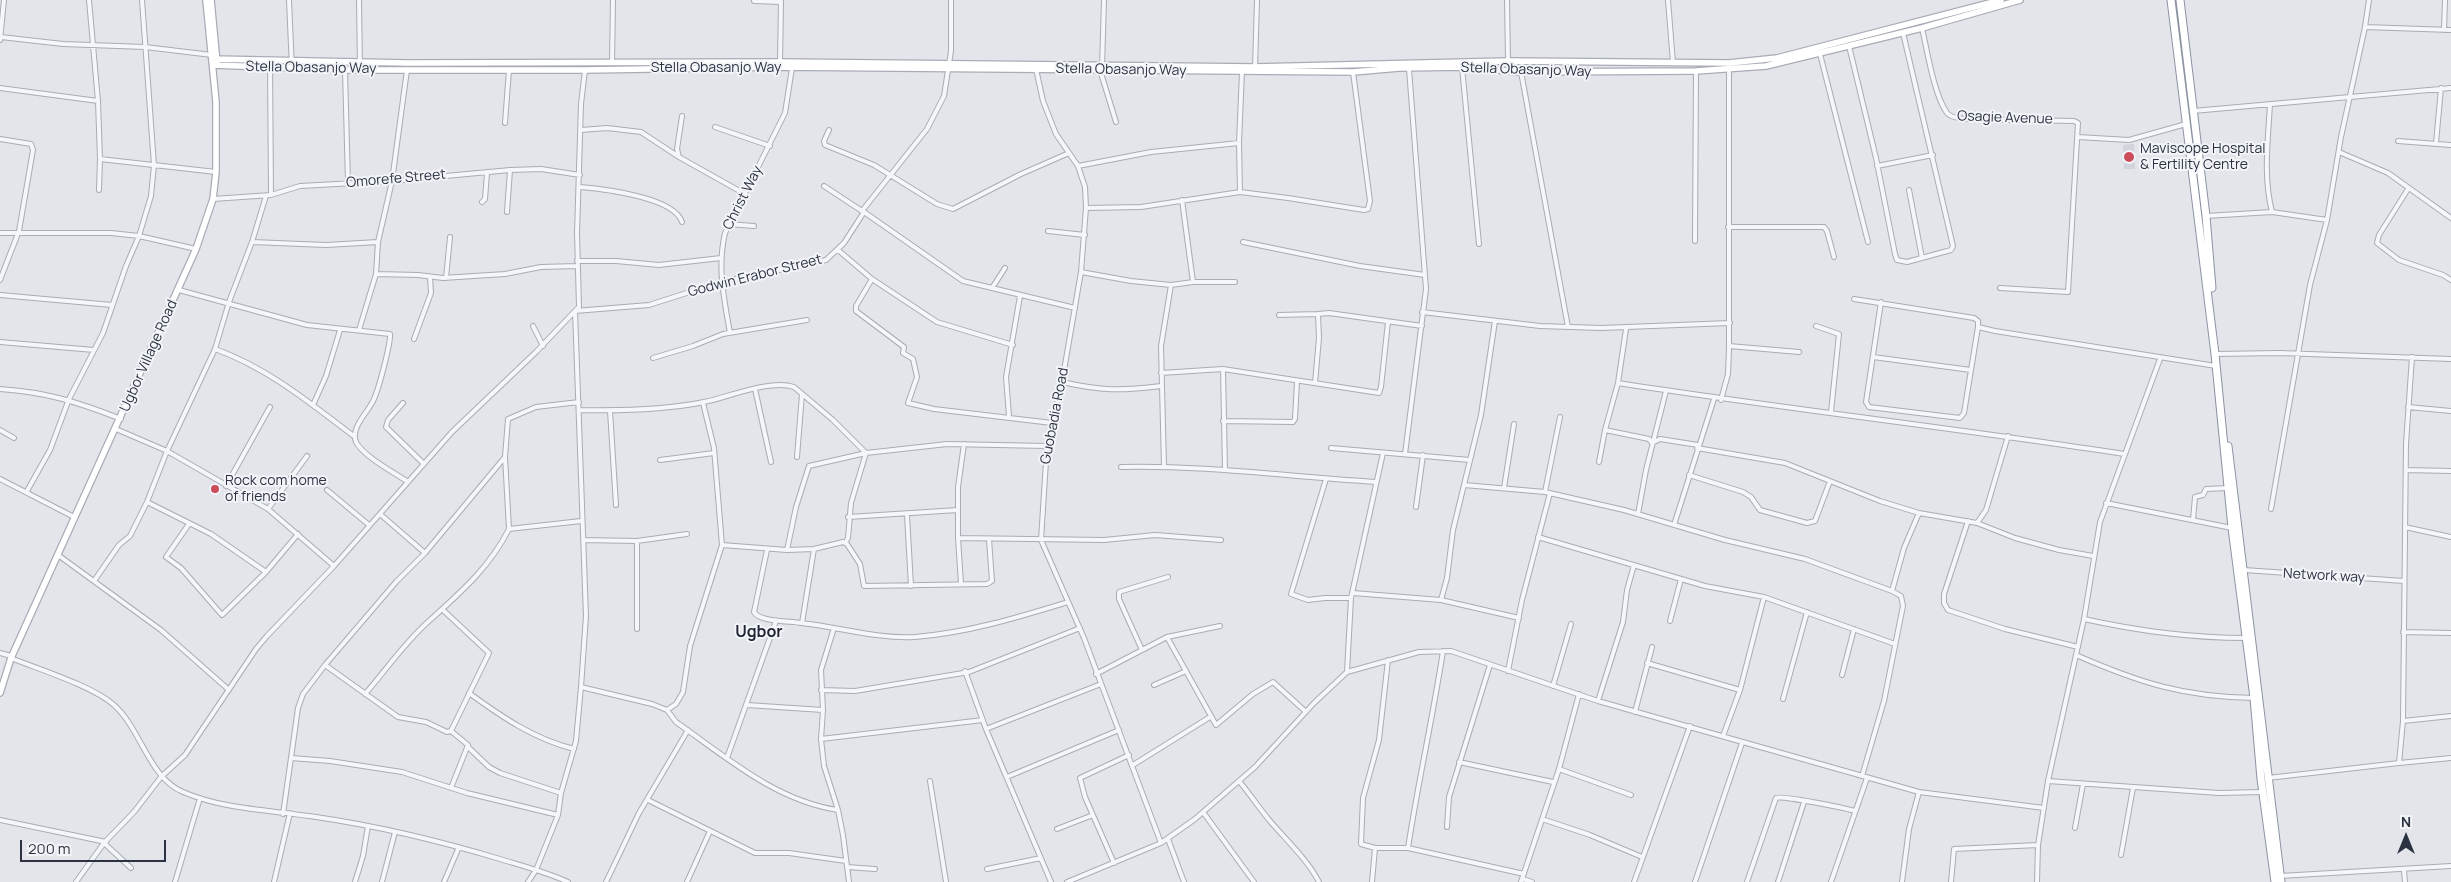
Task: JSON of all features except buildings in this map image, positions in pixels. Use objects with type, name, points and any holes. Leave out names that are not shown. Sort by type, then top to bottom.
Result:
[{"type":"highway","points":[[2172,0],[2186,124],[2244,570],[2264,779],[2262,792],[2278,880]]},
{"type":"highway","points":[[2180,0],[2206,216],[2216,366],[2232,528],[2278,880]]},
{"type":"street","points":[[4,0],[0,38],[63,44],[145,47],[215,60],[949,66]]},
{"type":"street","points":[[90,0],[98,101],[99,190]]},
{"type":"street","points":[[26,491],[50,450],[69,399],[94,350],[139,236],[151,196],[154,165],[142,0]]},
{"type":"street","name":"Ugbor Village Road","points":[[206,0],[215,60]]},
{"type":"street","name":"Ugbor Village Road","points":[[0,693],[11,657],[179,290],[196,249],[213,198],[216,172],[216,102],[211,0]]},
{"type":"street","points":[[289,0],[292,69]]},
{"type":"street","points":[[359,0],[360,70]]},
{"type":"street","points":[[612,70],[613,0]]},
{"type":"street","name":"Godwin Erabor Street","points":[[575,311],[649,305],[721,282],[810,265],[826,260],[838,250],[863,212],[927,129],[944,96],[949,66],[951,0]]},
{"type":"street","points":[[1104,0],[1102,68],[1116,122]]},
{"type":"street","points":[[1255,70],[1257,0]]},
{"type":"street","points":[[1507,0],[1508,61]]},
{"type":"street","points":[[1668,0],[1673,63]]},
{"type":"street","points":[[1023,67],[1255,70],[1394,67],[1508,61],[1673,63],[1729,67],[1777,58],[2001,0]]},
{"type":"street","name":"Stella Obasanjo Way","points":[[215,60],[271,68],[346,70],[612,70],[780,64],[792,68],[949,66],[1023,67],[1036,70],[1102,68],[1242,72],[1255,70],[1353,72],[1394,67],[1409,69],[1462,67],[1521,72],[1696,71],[1729,67],[1766,66],[1903,33],[2020,0]]},
{"type":"street","points":[[2271,509],[2310,285],[2326,220],[2369,0]]},
{"type":"street","points":[[2444,30],[2445,0]]},
{"type":"street","points":[[754,1],[781,1],[780,64]]},
{"type":"street","points":[[2365,26],[2451,30]]},
{"type":"street","name":"Osagie Avenue","points":[[1922,28],[1940,98],[1947,114],[1952,117],[1965,119],[2074,121],[2078,123],[2078,137]]},
{"type":"street","points":[[1849,46],[1897,260],[1907,262],[1953,248],[1933,155],[1903,33]]},
{"type":"street","points":[[1820,54],[1868,242]]},
{"type":"street","points":[[270,61],[271,195]]},
{"type":"street","points":[[1462,67],[1479,244]]},
{"type":"street","points":[[1721,400],[1728,374],[1730,323],[1728,227],[1729,67]]},
{"type":"street","name":"Christ Way","points":[[730,333],[721,282],[721,258],[728,224],[770,146],[785,113],[792,68]]},
{"type":"street","points":[[1404,454],[1422,326],[1425,275],[1409,69]]},
{"type":"street","points":[[346,70],[348,184]]},
{"type":"street","points":[[359,330],[376,274],[378,242],[392,181],[407,70]]},
{"type":"street","points":[[506,123],[509,70]]},
{"type":"street","points":[[76,882],[105,843],[134,812],[161,777],[185,755],[256,649],[334,566],[477,406],[543,346],[578,307],[577,264],[581,130],[585,70]]},
{"type":"street","name":"Guobadia Road","points":[[1036,70],[1043,101],[1056,134],[1078,166],[1085,186],[1086,208],[1081,272],[1062,382],[1047,446],[1041,540],[1080,628],[1161,842]]},
{"type":"street","points":[[1695,241],[1696,71]]},
{"type":"street","points":[[1240,192],[1239,143],[1242,72]]},
{"type":"street","points":[[1086,208],[1140,207],[1240,192],[1364,210],[1368,209],[1370,201],[1353,72]]},
{"type":"street","points":[[1521,72],[1568,327]]},
{"type":"street","points":[[0,88],[98,101]]},
{"type":"street","points":[[2436,143],[2441,88]]},
{"type":"street","points":[[2193,111],[2451,88]]},
{"type":"street","points":[[2270,104],[2266,174],[2272,212]]},
{"type":"street","points":[[679,157],[677,150],[682,116]]},
{"type":"street","points":[[2000,288],[2068,292],[2073,181],[2078,137],[2129,140],[2186,124]]},
{"type":"street","points":[[715,127],[770,146]]},
{"type":"street","points":[[581,130],[607,128],[641,132],[679,157],[745,194]]},
{"type":"street","points":[[829,130],[824,141],[825,145],[891,174],[937,204],[953,209],[1021,174],[1069,153]]},
{"type":"street","points":[[0,139],[27,142],[32,144],[33,150],[20,232],[0,280]]},
{"type":"street","points":[[2398,142],[2451,145]]},
{"type":"street","points":[[1078,166],[1151,152],[1239,143]]},
{"type":"street","points":[[2339,152],[2388,173],[2451,218]]},
{"type":"street","points":[[1877,166],[1933,155]]},
{"type":"street","points":[[100,159],[216,172]]},
{"type":"street","name":"Omorefe Street","points":[[213,198],[266,196],[300,186],[392,181],[510,170],[541,169],[580,175]]},
{"type":"street","points":[[507,212],[510,170]]},
{"type":"street","points":[[482,202],[486,198],[486,172]]},
{"type":"street","points":[[824,186],[963,281],[1075,308]]},
{"type":"street","points":[[580,187],[618,192],[658,203],[674,209],[680,215],[682,222]]},
{"type":"street","points":[[2408,189],[2379,235],[2377,243],[2399,260],[2443,275],[2451,280]]},
{"type":"street","points":[[1909,190],[1922,258]]},
{"type":"street","points":[[94,581],[119,545],[130,536],[147,502],[167,452],[215,349],[229,302],[252,242],[266,196]]},
{"type":"street","points":[[1182,200],[1193,282]]},
{"type":"street","points":[[2206,216],[2272,212],[2326,220]]},
{"type":"street","points":[[728,224],[754,226]]},
{"type":"street","points":[[1728,227],[1824,227],[1827,231],[1834,257]]},
{"type":"street","points":[[1048,231],[1085,235]]},
{"type":"street","points":[[0,233],[111,233],[139,236],[196,249]]},
{"type":"street","points":[[446,278],[450,237]]},
{"type":"street","points":[[252,242],[326,245],[378,242]]},
{"type":"street","points":[[1243,242],[1360,266],[1425,275]]},
{"type":"street","points":[[838,250],[872,279],[937,322],[1012,344]]},
{"type":"street","points":[[376,274],[446,278],[505,274],[541,267],[616,261],[659,265],[721,258]]},
{"type":"street","points":[[992,288],[1005,268]]},
{"type":"street","points":[[1081,272],[1131,281],[1171,285],[1193,282],[1235,282]]},
{"type":"street","points":[[414,339],[431,293],[430,276]]},
{"type":"street","points":[[872,279],[856,306],[856,311],[894,338],[904,347],[903,353],[913,359],[917,377],[908,402],[934,409],[1052,422]]},
{"type":"street","points":[[1164,466],[1161,346],[1171,285]]},
{"type":"street","points":[[179,290],[229,302],[307,325],[340,330],[388,332],[391,336],[374,400],[356,430],[355,437],[356,443],[366,454],[408,482]]},
{"type":"street","points":[[0,295],[112,305]]},
{"type":"street","points":[[1009,416],[1006,377],[1020,296]]},
{"type":"street","points":[[1854,299],[1881,302],[1974,318],[1978,321],[1964,413],[1960,418],[1918,414],[1867,405],[1872,357],[1881,302]]},
{"type":"street","points":[[528,882],[536,870],[558,815],[561,793],[574,749],[581,687],[586,616],[581,521],[580,410],[575,311]]},
{"type":"street","points":[[1422,312],[1494,321],[1568,327],[1626,329],[1730,323]]},
{"type":"street","points":[[1279,315],[1329,313],[1422,326]]},
{"type":"street","points":[[1315,383],[1319,338],[1318,314]]},
{"type":"street","points":[[653,358],[730,333],[807,320]]},
{"type":"street","points":[[1441,600],[1447,578],[1453,530],[1483,406],[1494,321]]},
{"type":"street","points":[[1161,373],[1223,369],[1297,382],[1379,393],[1382,387],[1388,322]]},
{"type":"street","points":[[533,326],[543,346]]},
{"type":"street","points":[[1816,326],[1840,334],[1831,412]]},
{"type":"street","points":[[1978,327],[2160,359],[2216,366]]},
{"type":"street","points":[[1599,462],[1605,430],[1618,383],[1626,329]]},
{"type":"street","points":[[313,405],[326,376],[340,330]]},
{"type":"street","points":[[0,342],[94,350]]},
{"type":"street","points":[[1729,346],[1799,352]]},
{"type":"street","points":[[215,349],[240,358],[278,379],[355,437]]},
{"type":"street","points":[[2216,354],[2299,354],[2451,359]]},
{"type":"street","points":[[1872,357],[1971,370]]},
{"type":"street","points":[[2399,763],[2403,721],[2406,470],[2412,357]]},
{"type":"street","points":[[2037,882],[2038,845],[2048,781],[2084,619],[2093,556],[2106,503],[2160,359]]},
{"type":"street","points":[[1223,369],[1225,470]]},
{"type":"street","points":[[1062,382],[1097,390],[1120,391],[1161,386]]},
{"type":"street","points":[[1223,421],[1293,422],[1295,419],[1297,382]]},
{"type":"street","points":[[1618,383],[1721,400],[1831,412],[2124,454]]},
{"type":"street","points":[[580,410],[610,411],[703,402],[755,389],[787,385],[802,394],[833,420],[866,453]]},
{"type":"street","points":[[0,389],[29,391],[69,399],[121,419]]},
{"type":"street","points":[[755,389],[771,462]]},
{"type":"street","points":[[1638,514],[1652,443],[1666,391]]},
{"type":"street","points":[[797,457],[802,394]]},
{"type":"street","points":[[1674,525],[1697,446],[1714,399]]},
{"type":"street","points":[[365,694],[428,622],[443,610],[480,573],[502,544],[509,529],[505,457],[508,418],[536,407],[579,402]]},
{"type":"street","points":[[667,710],[676,704],[683,692],[690,646],[722,545],[714,453],[703,402]]},
{"type":"street","points":[[403,403],[388,420],[386,427],[424,464]]},
{"type":"street","points":[[226,486],[270,406]]},
{"type":"street","points":[[2408,407],[2451,411]]},
{"type":"street","points":[[610,411],[616,505]]},
{"type":"street","points":[[1545,492],[1560,417]]},
{"type":"street","points":[[1504,488],[1514,424]]},
{"type":"street","points":[[116,429],[167,452],[268,509],[334,566]]},
{"type":"street","points":[[0,430],[14,438]]},
{"type":"street","points":[[1605,430],[1650,439],[1652,443]]},
{"type":"street","points":[[1978,523],[1986,510],[2008,436]]},
{"type":"street","points":[[1652,443],[1660,439],[1785,463],[1919,513],[1978,523],[2015,538],[2059,550],[2093,556]]},
{"type":"street","points":[[961,584],[958,538],[958,487],[964,444]]},
{"type":"street","points":[[787,550],[796,507],[809,466],[866,453],[964,444],[1047,446]]},
{"type":"street","points":[[1331,448],[1470,460]]},
{"type":"street","points":[[1347,672],[1352,596],[1383,452]]},
{"type":"street","points":[[660,460],[714,453]]},
{"type":"street","points":[[845,543],[848,538],[848,517],[866,453]]},
{"type":"street","points":[[1416,507],[1422,455]]},
{"type":"street","points":[[268,509],[307,456]]},
{"type":"street","points":[[283,814],[298,708],[303,694],[325,665],[396,582],[424,553],[505,457]]},
{"type":"street","points":[[1121,467],[1164,466],[1376,482]]},
{"type":"street","points":[[2406,470],[2451,471]]},
{"type":"street","points":[[1689,475],[1743,492],[1750,496],[1760,510],[1808,523],[1815,521],[1830,481]]},
{"type":"street","points":[[0,479],[74,517]]},
{"type":"street","points":[[1326,479],[1292,594],[1308,600],[1352,596],[1441,600],[1519,618]]},
{"type":"street","points":[[1464,485],[1545,492],[1638,514],[1725,540],[1805,558],[1901,596],[1903,606],[1884,701],[1862,776]]},
{"type":"street","points":[[2193,520],[2195,497],[2203,495],[2206,489],[2228,488]]},
{"type":"street","points":[[327,490],[369,525]]},
{"type":"street","points":[[1508,671],[1538,537],[1550,494]]},
{"type":"street","points":[[147,502],[211,534],[266,572]]},
{"type":"street","points":[[2106,503],[2232,528]]},
{"type":"street","points":[[848,517],[958,510]]},
{"type":"street","points":[[1892,591],[1904,548],[1919,513]]},
{"type":"street","points":[[380,514],[424,553]]},
{"type":"street","points":[[907,514],[911,586]]},
{"type":"street","points":[[509,529],[581,521]]},
{"type":"street","points":[[1968,521],[1944,594],[1944,603],[1948,610],[2005,629],[2078,647]]},
{"type":"street","points":[[189,524],[166,557],[181,568],[222,615],[266,572],[298,534]]},
{"type":"street","points":[[2406,526],[2451,537]]},
{"type":"street","points":[[583,540],[637,541],[687,534]]},
{"type":"street","points":[[958,538],[1104,540],[1155,535],[1221,540]]},
{"type":"street","points":[[1538,537],[1705,586],[1764,597],[1895,644]]},
{"type":"street","points":[[845,543],[860,564],[864,586],[987,584],[991,582],[990,539]]},
{"type":"street","points":[[637,541],[637,629]]},
{"type":"street","points":[[722,545],[767,550],[787,550],[845,543]]},
{"type":"street","points":[[802,623],[814,548]]},
{"type":"street","points":[[767,550],[754,612],[759,617],[776,621],[802,623],[855,632],[914,637],[1015,618],[1068,602]]},
{"type":"street","points":[[57,555],[161,630],[228,690]]},
{"type":"street","points":[[1598,701],[1623,622],[1634,565]]},
{"type":"street","name":"Network way","points":[[2244,570],[2404,581]]},
{"type":"street","points":[[1142,650],[1119,598],[1119,592],[1168,577]]},
{"type":"street","points":[[1670,621],[1681,579]]},
{"type":"street","points":[[1723,736],[1740,690],[1764,597]]},
{"type":"street","points":[[443,610],[489,653],[451,732]]},
{"type":"street","points":[[1783,699],[1807,612]]},
{"type":"street","points":[[2084,619],[2128,629],[2201,638],[2246,638]]},
{"type":"street","points":[[727,758],[776,621]]},
{"type":"street","points":[[1553,686],[1571,624]]},
{"type":"street","points":[[1096,674],[1167,637],[1220,626]]},
{"type":"street","points":[[834,628],[821,670],[823,710],[821,739],[824,766],[838,810],[849,882]]},
{"type":"street","points":[[821,690],[855,691],[964,671],[969,672],[1080,628]]},
{"type":"street","points":[[1842,675],[1854,629]]},
{"type":"street","points":[[2403,632],[2451,633]]},
{"type":"street","points":[[1167,637],[1216,725],[1253,694],[1273,682],[1306,712]]},
{"type":"street","points":[[1635,712],[1652,647]]},
{"type":"street","points":[[1408,848],[1419,777],[1436,698],[1443,651]]},
{"type":"street","points":[[1067,882],[1168,839],[1239,781],[1279,743],[1306,712],[1347,672],[1419,652],[1451,651],[1598,701],[1919,792],[2044,808]]},
{"type":"street","points":[[0,653],[71,682],[114,705],[142,744],[161,777],[171,787],[200,798],[283,814],[290,813],[368,826],[459,847],[536,870],[568,882]]},
{"type":"street","points":[[2076,655],[2128,678],[2172,690],[2222,698],[2254,698]]},
{"type":"street","points":[[1388,660],[1379,740],[1363,798],[1360,831],[1361,844],[1375,848],[1408,848],[1532,882]]},
{"type":"street","points":[[1647,663],[1740,690]]},
{"type":"street","points":[[325,665],[398,717],[426,722],[451,732],[467,744],[489,767],[500,773],[561,793]]},
{"type":"street","points":[[1447,827],[1449,797],[1490,665]]},
{"type":"street","points":[[964,671],[986,729],[1051,882]]},
{"type":"street","points":[[1154,685],[1186,671]]},
{"type":"street","points":[[986,729],[1100,684]]},
{"type":"street","points":[[581,687],[652,704],[667,710],[676,722],[769,787],[794,799],[818,807],[838,810]]},
{"type":"street","points":[[469,693],[508,721],[542,740],[574,749]]},
{"type":"street","points":[[1523,879],[1553,782],[1559,769],[1579,694]]},
{"type":"street","points":[[747,705],[823,710]]},
{"type":"street","points":[[2403,721],[2451,716]]},
{"type":"street","points":[[1133,765],[1210,717]]},
{"type":"street","points":[[821,739],[983,720]]},
{"type":"street","points":[[1634,882],[1690,726]]},
{"type":"street","points":[[606,882],[639,813],[688,730]]},
{"type":"street","points":[[1007,777],[1119,730]]},
{"type":"street","points":[[1695,882],[1742,743]]},
{"type":"street","points":[[451,788],[468,747]]},
{"type":"street","points":[[1114,863],[1083,790],[1080,778],[1129,755]]},
{"type":"street","points":[[292,758],[330,761],[402,772],[451,788],[558,815]]},
{"type":"street","points":[[2264,779],[2451,758]]},
{"type":"street","points":[[1459,762],[1553,782]]},
{"type":"street","points":[[1559,769],[1631,794]]},
{"type":"street","points":[[1831,882],[1867,778]]},
{"type":"street","points":[[930,781],[946,882]]},
{"type":"street","points":[[1239,781],[1257,801],[1268,819],[1310,866],[1319,882]]},
{"type":"street","points":[[2048,781],[2133,788],[2262,792]]},
{"type":"street","points":[[2075,828],[2082,784]]},
{"type":"street","points":[[2120,854],[2133,788]]},
{"type":"street","points":[[1902,882],[1909,830],[1919,792]]},
{"type":"street","points":[[1747,882],[1776,798],[1782,796],[1855,811]]},
{"type":"street","points":[[175,882],[200,798]]},
{"type":"street","points":[[648,800],[755,853],[789,854],[846,861]]},
{"type":"street","points":[[1778,882],[1804,802]]},
{"type":"street","points":[[1203,812],[1254,882]]},
{"type":"street","points":[[274,882],[290,813]]},
{"type":"street","points":[[1057,829],[1093,815]]},
{"type":"street","points":[[1542,819],[1590,835],[1642,857]]},
{"type":"street","points":[[0,820],[105,843],[131,868]]},
{"type":"street","points":[[355,882],[363,856],[368,826]]},
{"type":"street","points":[[687,882],[710,831]]},
{"type":"street","points":[[382,882],[395,832]]},
{"type":"street","points":[[1168,839],[1184,882]]},
{"type":"street","points":[[1951,882],[1954,848],[2038,845]]},
{"type":"street","points":[[444,882],[459,847]]},
{"type":"street","points":[[1372,882],[1375,848]]},
{"type":"street","points":[[987,869],[1041,858]]},
{"type":"street","points":[[2278,880],[2451,866]]},
{"type":"street","points":[[847,867],[875,869]]},
{"type":"street","points":[[2404,871],[2405,882]]},
{"type":"shaded area","name":"Maviscope Hospital & Fertility Centre","points":[[2134,144],[2135,169],[2124,169],[2123,145]]},
{"type":"place","name":"Maviscope Hospital & Fertility Centre","points":[[2129,157]]},
{"type":"place","name":"Rock com home of friends","points":[[215,489]]},
{"type":"district","name":"Ugbor","points":[[759,633]]}]
